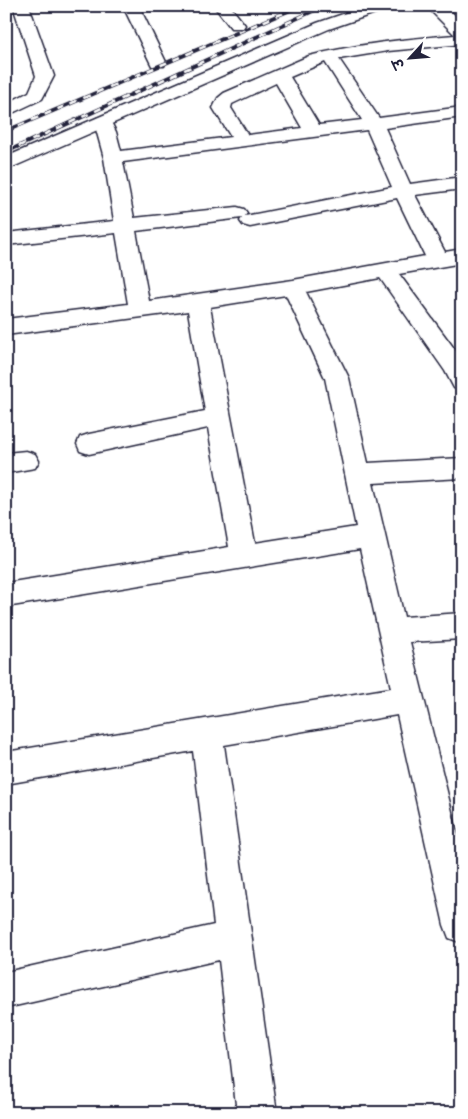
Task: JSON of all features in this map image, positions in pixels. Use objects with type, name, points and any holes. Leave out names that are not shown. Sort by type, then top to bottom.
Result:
[{"type":"street","points":[[6,111],[36,95],[45,76],[21,6]]},
{"type":"street","points":[[131,6],[158,62]]},
{"type":"street","points":[[222,6],[237,25]]},
{"type":"street","points":[[6,164],[323,26],[382,6]]},
{"type":"street","points":[[434,6],[442,11],[462,33]]},
{"type":"street","points":[[243,141],[222,108],[224,102],[230,97],[329,56],[390,45],[462,39]]},
{"type":"street","points":[[329,56],[374,124],[403,191],[438,260]]},
{"type":"street","points":[[280,75],[314,132]]},
{"type":"street","points":[[113,158],[462,112]]},
{"type":"street","points":[[103,122],[113,158],[140,311]]},
{"type":"street","points":[[6,239],[125,225],[244,217],[462,183]]},
{"type":"street","points":[[6,327],[198,302],[294,287],[462,256]]},
{"type":"street","points":[[385,270],[456,368],[462,382]]},
{"type":"street","points":[[294,287],[337,378],[371,536],[461,915]]},
{"type":"street","points":[[198,302],[244,557]]},
{"type":"street","points":[[89,444],[218,417]]},
{"type":"street","points":[[358,474],[462,468]]},
{"type":"street","points":[[6,595],[371,536]]},
{"type":"street","points":[[393,630],[462,626]]},
{"type":"street","points":[[6,768],[409,699]]},
{"type":"street","points":[[208,734],[258,1113]]},
{"type":"street","points":[[6,990],[235,938]]},
{"type":"railway","points":[[6,131],[300,6]]},
{"type":"railway","points":[[6,152],[324,6]]}]
